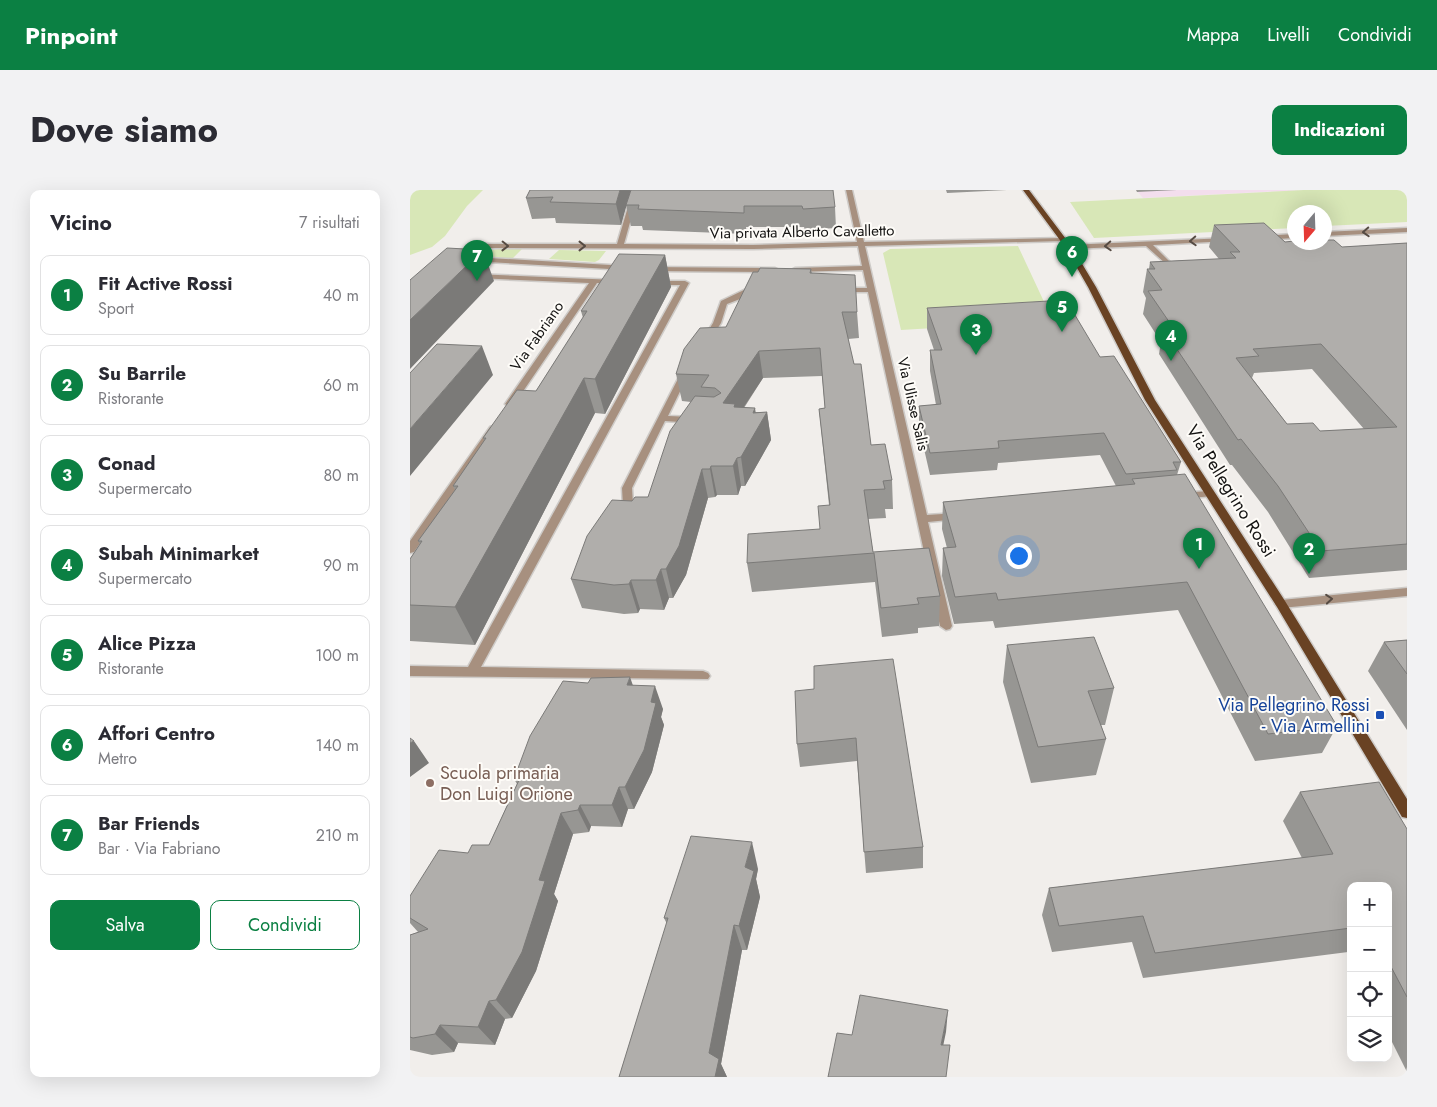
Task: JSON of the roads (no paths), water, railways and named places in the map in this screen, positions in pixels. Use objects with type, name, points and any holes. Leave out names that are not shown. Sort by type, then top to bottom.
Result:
[{"type":"main road","name":"Via Pellegrino Rossi","points":[[1026,190],[1068,247],[1092,287],[1150,400],[1281,604],[1407,812]]},
{"type":"street","points":[[620,246],[636,190]]},
{"type":"street","name":"Via Ulisse Salis","points":[[849,190],[859,245],[867,268],[946,626]]},
{"type":"street","points":[[1332,234],[1407,230]]},
{"type":"street","points":[[1257,238],[1287,236]]},
{"type":"street","name":"Via privata Alberto Cavalletto","points":[[443,260],[450,255],[483,246],[859,245],[1062,239]]},
{"type":"street","points":[[1068,247],[1238,239]]},
{"type":"street","points":[[1148,244],[1166,262]]},
{"type":"street","points":[[526,264],[543,246]]},
{"type":"street","points":[[467,259],[526,264],[636,269]]},
{"type":"street","points":[[646,269],[867,268]]},
{"type":"street","name":"Via Fabriano","points":[[468,276],[594,282]]},
{"type":"street","points":[[472,672],[685,283],[594,282]]},
{"type":"street","name":"Via Fabriano","points":[[410,549],[594,282]]},
{"type":"street","points":[[701,348],[717,323],[724,303],[747,292],[766,289]]},
{"type":"street","points":[[833,290],[872,290]]},
{"type":"street","points":[[638,511],[628,506],[627,488],[691,362]]},
{"type":"street","points":[[662,418],[702,420]]},
{"type":"street","points":[[1171,496],[1209,494]]},
{"type":"street","points":[[923,519],[973,515]]},
{"type":"street","points":[[1281,604],[1407,592]]},
{"type":"street","points":[[410,671],[703,676]]},
{"type":"place","name":"Affori Centro","points":[[1072,277]]},
{"type":"place","name":"Bar Friends","points":[[477,281]]},
{"type":"place","name":"Alice Pizza","points":[[1062,332]]},
{"type":"place","name":"Conad","points":[[976,355]]},
{"type":"place","name":"Subah Minimarket","points":[[1171,361]]},
{"type":"place","name":"Fit Active Rossi","points":[[1199,569]]},
{"type":"place","name":"Su Barrile","points":[[1309,574]]},
{"type":"place","name":"Via Pellegrino Rossi - Via Armellini","points":[[1380,715]]},
{"type":"place","name":"Scuola primaria Don Luigi Orione","points":[[430,783]]}]
